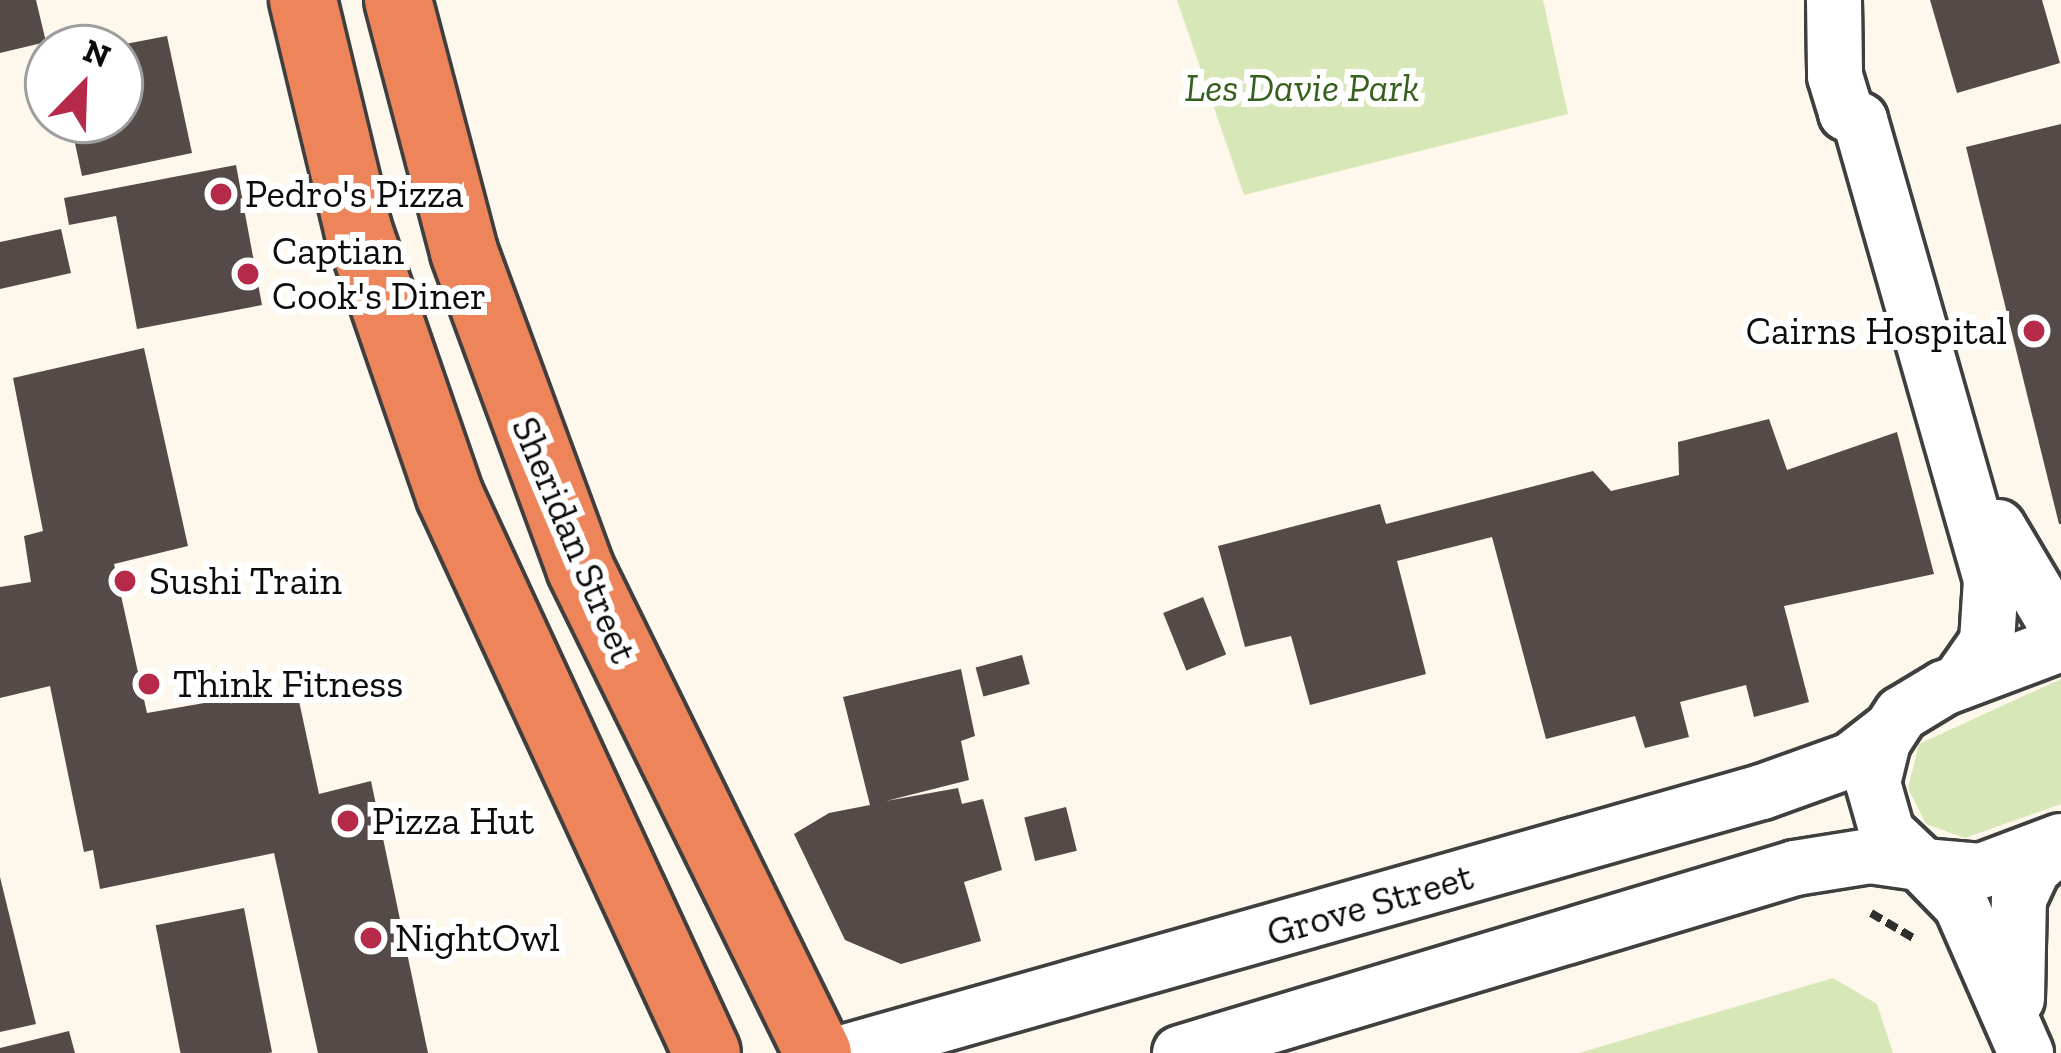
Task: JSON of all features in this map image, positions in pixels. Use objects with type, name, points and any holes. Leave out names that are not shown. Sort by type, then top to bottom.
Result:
[{"type":"highway","points":[[303,0],[358,229],[449,496],[707,1053]]},
{"type":"highway","name":"Sheridan Street","points":[[398,0],[464,252],[572,548],[818,1053]]},
{"type":"street","points":[[1834,0],[1835,76],[1846,113],[1860,120],[1954,438],[1994,606],[1987,642],[1959,682]]},
{"type":"street","points":[[1954,438],[2024,579],[2061,633]]},
{"type":"street","name":"Grove Street","points":[[842,1053],[1762,792],[1851,760],[1911,706],[1959,682],[2061,644]]},
{"type":"street","points":[[1887,732],[1875,766],[1876,806],[1894,843],[1961,905],[2024,1046]]},
{"type":"street","points":[[1180,1053],[1795,868],[1870,856],[1981,871],[2061,842]]},
{"type":"street","points":[[2024,1046],[2015,914],[2028,876],[2061,842]]},
{"type":"path","points":[[1861,906],[1919,941]]},
{"type":"green space","name":"Les Davie Park","points":[[1177,0],[1543,0],[1568,114],[1244,195]]},
{"type":"green space","points":[[2061,679],[2061,804],[1965,838],[1926,824],[1908,788],[1919,744]]},
{"type":"green space","points":[[1833,978],[1877,1004],[1893,1053],[1579,1053]]},
{"type":"building","points":[[0,0],[36,0],[42,24],[24,24],[24,47],[0,53]]},
{"type":"building","points":[[1930,0],[2042,0],[2060,63],[1957,93]]},
{"type":"building","points":[[167,36],[192,153],[82,176],[75,144],[144,144],[144,40]]},
{"type":"building","name":"Cairns Hospital","points":[[2061,124],[2061,524],[2059,524],[1966,147]]},
{"type":"building","points":[[236,165],[262,305],[137,329],[116,216],[69,225],[64,198]]},
{"type":"building","points":[[61,229],[71,273],[0,289],[0,242]]},
{"type":"building","points":[[144,348],[188,546],[114,564],[147,713],[296,687],[319,794],[371,781],[428,1053],[318,1053],[274,853],[100,889],[93,850],[84,852],[50,686],[0,698],[0,587],[31,582],[24,536],[43,531],[13,378]]},
{"type":"building","points":[[1769,419],[1787,470],[1897,432],[1934,574],[1784,606],[1809,702],[1754,717],[1746,685],[1680,702],[1689,737],[1645,748],[1635,716],[1546,739],[1492,537],[1397,561],[1426,674],[1310,705],[1291,636],[1245,647],[1218,546],[1380,504],[1386,524],[1593,471],[1611,491],[1679,475],[1678,442]]},
{"type":"building","points":[[1203,597],[1226,654],[1186,671],[1163,613]]},
{"type":"building","points":[[1022,655],[1030,684],[983,696],[976,667]]},
{"type":"building","points":[[961,669],[975,736],[961,741],[969,780],[886,801],[958,788],[962,804],[983,799],[1002,870],[964,882],[981,941],[901,964],[845,940],[794,834],[829,813],[870,805],[843,697]]},
{"type":"building","points":[[1066,807],[1077,851],[1035,861],[1024,817]]},
{"type":"building","points":[[0,877],[36,1024],[0,1032]]},
{"type":"building","points":[[244,908],[272,1052],[181,1053],[156,925]]},
{"type":"building","points":[[69,1031],[75,1053],[0,1053],[0,1048]]},
{"type":"place","name":"Pedro's Pizza","points":[[221,194]]},
{"type":"place","name":"Captian Cook's Diner","points":[[248,274]]},
{"type":"place","name":"Cairns Hospital","points":[[2034,331]]},
{"type":"place","name":"Sushi Train","points":[[125,581]]},
{"type":"place","name":"Think Fitness","points":[[149,684]]},
{"type":"place","name":"Pizza Hut","points":[[348,821]]},
{"type":"place","name":"NightOwl","points":[[371,938]]}]
